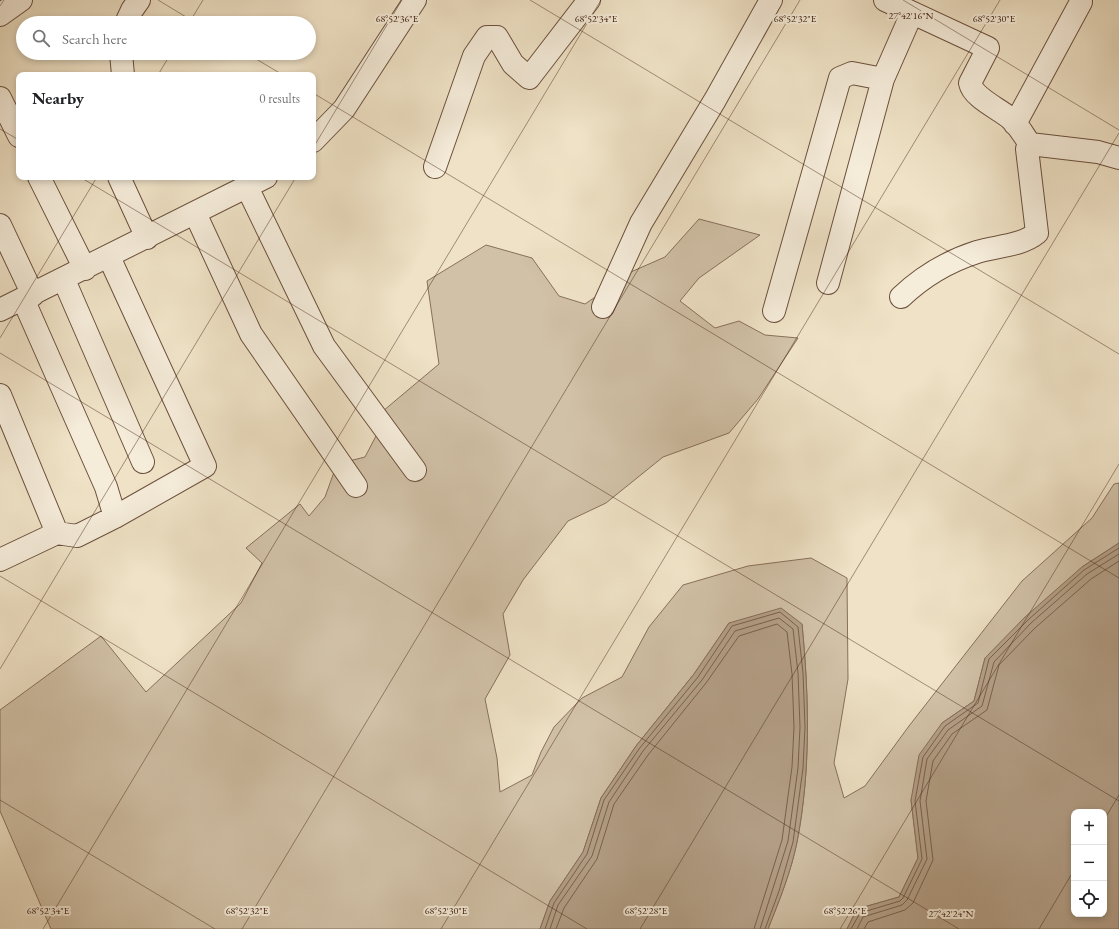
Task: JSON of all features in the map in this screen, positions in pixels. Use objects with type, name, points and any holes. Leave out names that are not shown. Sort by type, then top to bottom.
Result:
[{"type":"street","points":[[0,15],[21,0]]},
{"type":"street","points":[[129,16],[139,0]]},
{"type":"street","points":[[434,167],[474,56],[487,37],[498,37],[514,64],[529,78],[589,0]]},
{"type":"street","points":[[603,307],[641,223],[715,100],[771,0]]},
{"type":"street","points":[[885,0],[988,48],[970,83],[971,88],[1015,124],[1030,144],[1098,152],[1119,158]]},
{"type":"street","points":[[1015,124],[1081,2]]},
{"type":"street","points":[[316,138],[344,109],[407,3]]},
{"type":"street","points":[[828,283],[883,79],[912,13]]},
{"type":"street","points":[[122,60],[123,72]]},
{"type":"street","points":[[774,311],[840,78],[852,73],[883,79]]},
{"type":"street","points":[[0,98],[16,130]]},
{"type":"street","points":[[901,297],[912,286],[937,270],[976,253],[1028,240],[1037,232],[1027,149],[1030,144]]},
{"type":"street","points":[[40,180],[85,269]]},
{"type":"street","points":[[121,180],[147,238]]},
{"type":"street","points":[[0,310],[64,280],[260,180]]},
{"type":"street","points":[[247,187],[324,346],[415,470]]},
{"type":"street","points":[[195,213],[251,334],[356,486]]},
{"type":"street","points":[[0,225],[106,487],[115,517]]},
{"type":"street","points":[[2,554],[57,532],[76,536],[115,517],[205,466],[109,257]]},
{"type":"street","points":[[64,280],[143,462]]},
{"type":"street","points":[[0,395],[57,532]]},
{"type":"shaded area","points":[[699,219],[760,235],[699,278],[680,301],[715,328],[739,321],[765,335],[798,338],[758,399],[729,433],[663,457],[606,503],[568,521],[523,580],[503,614],[510,655],[485,699],[497,758],[500,792],[532,775],[541,752],[554,727],[582,698],[622,677],[649,627],[683,585],[748,566],[811,558],[847,578],[848,679],[834,763],[844,798],[865,786],[909,726],[1022,581],[1092,518],[1114,484],[1119,483],[1119,543],[1082,567],[985,658],[974,701],[942,723],[911,800],[918,858],[899,897],[857,909],[847,929],[768,929],[791,864],[802,815],[807,761],[807,706],[802,624],[729,623],[694,674],[636,746],[601,798],[583,852],[550,901],[540,929],[51,929],[0,811],[0,710],[101,636],[146,692],[241,603],[262,563],[246,548],[300,504],[309,516],[325,497],[337,464],[365,457],[376,436],[383,411],[439,364],[427,281],[486,245],[532,258],[559,296],[585,304],[633,271],[665,257]]},
{"type":"water","points":[[1119,543],[1119,929],[847,929],[857,909],[899,897],[918,858],[911,800],[919,755],[942,723],[974,701],[985,658],[1025,617],[1082,567]]},
{"type":"water","points":[[781,608],[802,624],[807,706],[807,761],[802,815],[797,842],[784,886],[768,929],[540,929],[550,901],[583,852],[601,798],[636,746],[694,674],[729,623]]}]
